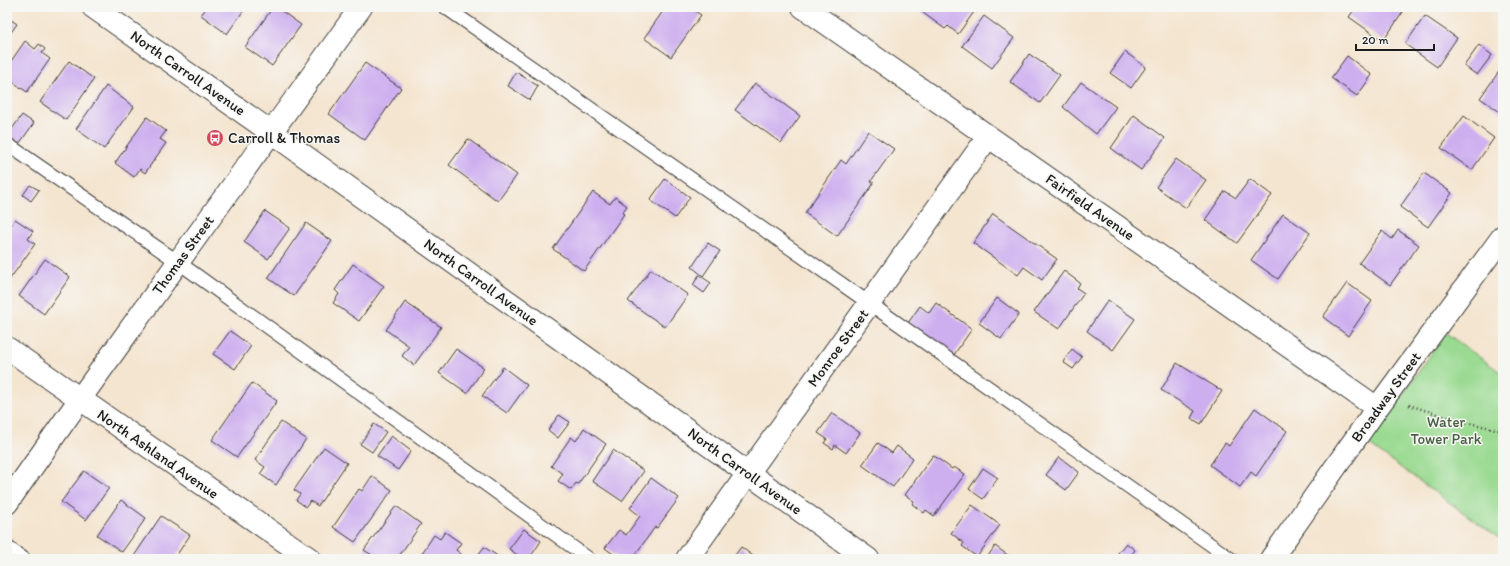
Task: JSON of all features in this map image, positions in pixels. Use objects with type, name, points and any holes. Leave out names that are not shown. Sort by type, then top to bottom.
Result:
[{"type":"street","name":"North Carroll Avenue","points":[[94,7],[868,559]]},
{"type":"street","name":"Thomas Street","points":[[7,503],[361,7]]},
{"type":"street","name":"Fairfield Avenue","points":[[803,7],[988,137],[1382,401]]},
{"type":"street","name":"Monroe Street","points":[[687,559],[988,137]]},
{"type":"street","name":"Broadway Street","points":[[1271,559],[1382,401],[1503,236]]},
{"type":"street","name":"North Ashland Avenue","points":[[7,348],[310,559]]},
{"type":"lane","points":[[445,7],[870,303],[1230,559]]},
{"type":"lane","points":[[7,144],[178,262],[589,559]]},
{"type":"lane","points":[[7,547],[24,559]]},
{"type":"path","points":[[1382,401],[1399,401],[1449,418],[1503,431]]},
{"type":"green space","name":"Water Tower Park","points":[[1446,333],[1503,374],[1503,541],[1368,444]]},
{"type":"building","points":[[207,7],[246,7],[227,34],[201,15]]},
{"type":"building","points":[[273,7],[276,7],[301,25],[272,66],[245,47]]},
{"type":"building","points":[[666,7],[689,7],[701,15],[671,57],[644,38]]},
{"type":"building","points":[[915,7],[966,7],[974,12],[958,34],[948,26],[945,29]]},
{"type":"building","points":[[1356,7],[1396,7],[1403,12],[1383,41],[1349,17]]},
{"type":"building","points":[[984,16],[1014,38],[992,68],[962,46]]},
{"type":"building","points":[[1425,16],[1457,38],[1437,67],[1405,44]]},
{"type":"building","points":[[7,17],[17,24],[7,38]]},
{"type":"building","points":[[25,41],[35,49],[39,44],[45,49],[42,53],[50,59],[27,92],[7,78],[7,67]]},
{"type":"building","points":[[1479,45],[1492,55],[1477,75],[1464,66]]},
{"type":"building","points":[[1125,52],[1146,67],[1131,88],[1110,73]]},
{"type":"building","points":[[1029,54],[1060,75],[1040,103],[1010,82]]},
{"type":"building","points":[[1347,56],[1372,75],[1357,96],[1331,78]]},
{"type":"building","points":[[69,61],[94,79],[66,120],[40,102]]},
{"type":"building","points":[[365,63],[401,88],[365,140],[329,114]]},
{"type":"building","points":[[1503,66],[1503,114],[1480,98]]},
{"type":"building","points":[[516,72],[538,86],[530,100],[508,86]]},
{"type":"building","points":[[1081,82],[1116,107],[1096,134],[1063,107]]},
{"type":"building","points":[[755,83],[800,116],[781,143],[735,110]]},
{"type":"building","points":[[106,86],[134,107],[104,149],[76,129]]},
{"type":"building","points":[[22,115],[34,123],[19,144],[7,136]]},
{"type":"building","points":[[1134,115],[1165,138],[1141,170],[1111,148]]},
{"type":"building","points":[[1464,116],[1494,138],[1472,170],[1441,148]]},
{"type":"building","points":[[147,117],[166,131],[160,139],[166,143],[145,173],[140,169],[134,177],[115,163]]},
{"type":"building","points":[[868,131],[894,149],[871,181],[874,183],[837,236],[805,213],[841,160],[846,164]]},
{"type":"building","points":[[468,139],[517,175],[498,201],[449,165]]},
{"type":"building","points":[[1176,159],[1206,180],[1186,208],[1156,187]]},
{"type":"building","points":[[1424,173],[1452,193],[1428,227],[1400,207]]},
{"type":"building","points":[[665,179],[690,197],[675,218],[650,200]]},
{"type":"building","points":[[1250,179],[1272,195],[1237,243],[1205,220],[1225,191],[1236,198]]},
{"type":"building","points":[[30,185],[39,190],[31,201],[23,195]]},
{"type":"building","points":[[593,192],[610,204],[615,197],[627,206],[622,213],[624,214],[584,271],[553,249]]},
{"type":"building","points":[[265,211],[290,228],[268,259],[244,242]]},
{"type":"building","points":[[993,214],[1057,259],[1042,280],[1024,267],[1018,275],[973,243]]},
{"type":"building","points":[[1283,214],[1310,233],[1278,279],[1251,260]]},
{"type":"building","points":[[15,219],[33,231],[28,239],[35,244],[7,283],[7,231]]},
{"type":"building","points":[[306,223],[332,241],[294,296],[268,278]]},
{"type":"building","points":[[1398,230],[1419,245],[1390,285],[1359,263],[1382,231],[1392,239]]},
{"type":"building","points":[[708,243],[720,251],[703,276],[692,267]]},
{"type":"building","points":[[45,259],[70,277],[44,314],[19,296]]},
{"type":"building","points":[[353,264],[384,286],[359,321],[333,303],[339,294],[335,290]]},
{"type":"building","points":[[651,269],[688,295],[665,327],[628,301]]},
{"type":"building","points":[[1064,271],[1080,283],[1077,288],[1084,293],[1059,329],[1034,312]]},
{"type":"building","points":[[699,275],[711,283],[704,293],[693,285]]},
{"type":"building","points":[[1347,283],[1372,301],[1348,336],[1323,317]]},
{"type":"building","points":[[997,298],[1019,314],[1001,339],[979,323]]},
{"type":"building","points":[[1108,300],[1135,319],[1113,350],[1087,331]]},
{"type":"building","points":[[405,302],[441,327],[414,365],[402,356],[409,346],[386,330]]},
{"type":"building","points":[[936,303],[972,329],[953,356],[908,323],[920,306],[929,313]]},
{"type":"building","points":[[230,331],[251,346],[235,369],[213,354]]},
{"type":"building","points":[[456,349],[484,368],[467,393],[439,373]]},
{"type":"building","points":[[1072,349],[1082,357],[1073,369],[1063,362]]},
{"type":"building","points":[[1177,363],[1222,391],[1201,424],[1191,418],[1195,411],[1161,390]]},
{"type":"building","points":[[503,367],[527,385],[507,413],[482,396]]},
{"type":"building","points":[[252,383],[277,401],[237,457],[212,440]]},
{"type":"building","points":[[1255,408],[1287,431],[1256,476],[1251,472],[1240,487],[1210,465],[1225,443],[1229,446]]},
{"type":"building","points":[[832,413],[860,433],[846,453],[835,445],[833,449],[824,443],[827,439],[818,433]]},
{"type":"building","points":[[559,415],[570,422],[558,438],[548,430]]},
{"type":"building","points":[[281,422],[306,439],[276,485],[260,474],[265,467],[255,460]]},
{"type":"building","points":[[374,424],[386,432],[372,452],[360,444]]},
{"type":"building","points":[[584,428],[606,444],[578,484],[576,483],[571,490],[558,481],[563,474],[551,466],[571,437],[576,441]]},
{"type":"building","points":[[391,436],[411,451],[398,470],[377,456]]},
{"type":"building","points":[[878,443],[892,453],[897,446],[913,458],[893,487],[862,465]]},
{"type":"building","points":[[324,447],[347,463],[318,506],[310,501],[306,507],[296,500],[300,494],[294,490]]},
{"type":"building","points":[[613,450],[644,471],[622,501],[592,481]]},
{"type":"building","points":[[933,455],[952,469],[954,467],[965,474],[934,516],[926,510],[924,513],[912,504],[914,501],[905,495]]},
{"type":"building","points":[[1059,457],[1079,472],[1066,490],[1046,475]]},
{"type":"building","points":[[983,468],[998,478],[983,499],[969,489]]},
{"type":"building","points":[[84,471],[109,488],[86,520],[61,502]]},
{"type":"building","points":[[372,476],[392,490],[355,542],[333,527],[359,489],[362,491]]},
{"type":"building","points":[[651,478],[679,498],[657,528],[655,527],[632,559],[620,559],[605,548],[619,530],[626,535],[640,516],[630,508]]},
{"type":"building","points":[[121,500],[146,518],[122,552],[97,535]]},
{"type":"building","points":[[972,505],[1000,525],[977,557],[962,546],[964,543],[951,533]]},
{"type":"building","points":[[396,506],[421,524],[397,559],[378,559],[364,550]]},
{"type":"building","points":[[161,516],[190,535],[174,559],[132,559]]},
{"type":"building","points":[[524,529],[541,541],[529,559],[523,559],[509,549]]},
{"type":"building","points":[[445,532],[461,543],[456,550],[461,554],[458,559],[418,559],[434,535],[440,539]]},
{"type":"building","points":[[1126,543],[1135,550],[1128,559],[1118,553]]},
{"type":"building","points":[[995,546],[1013,559],[986,559]]},
{"type":"building","points":[[484,547],[502,559],[475,559]]},
{"type":"building","points":[[741,547],[757,559],[732,559]]},
{"type":"place","name":"Carroll & Thomas","points":[[215,138]]}]
